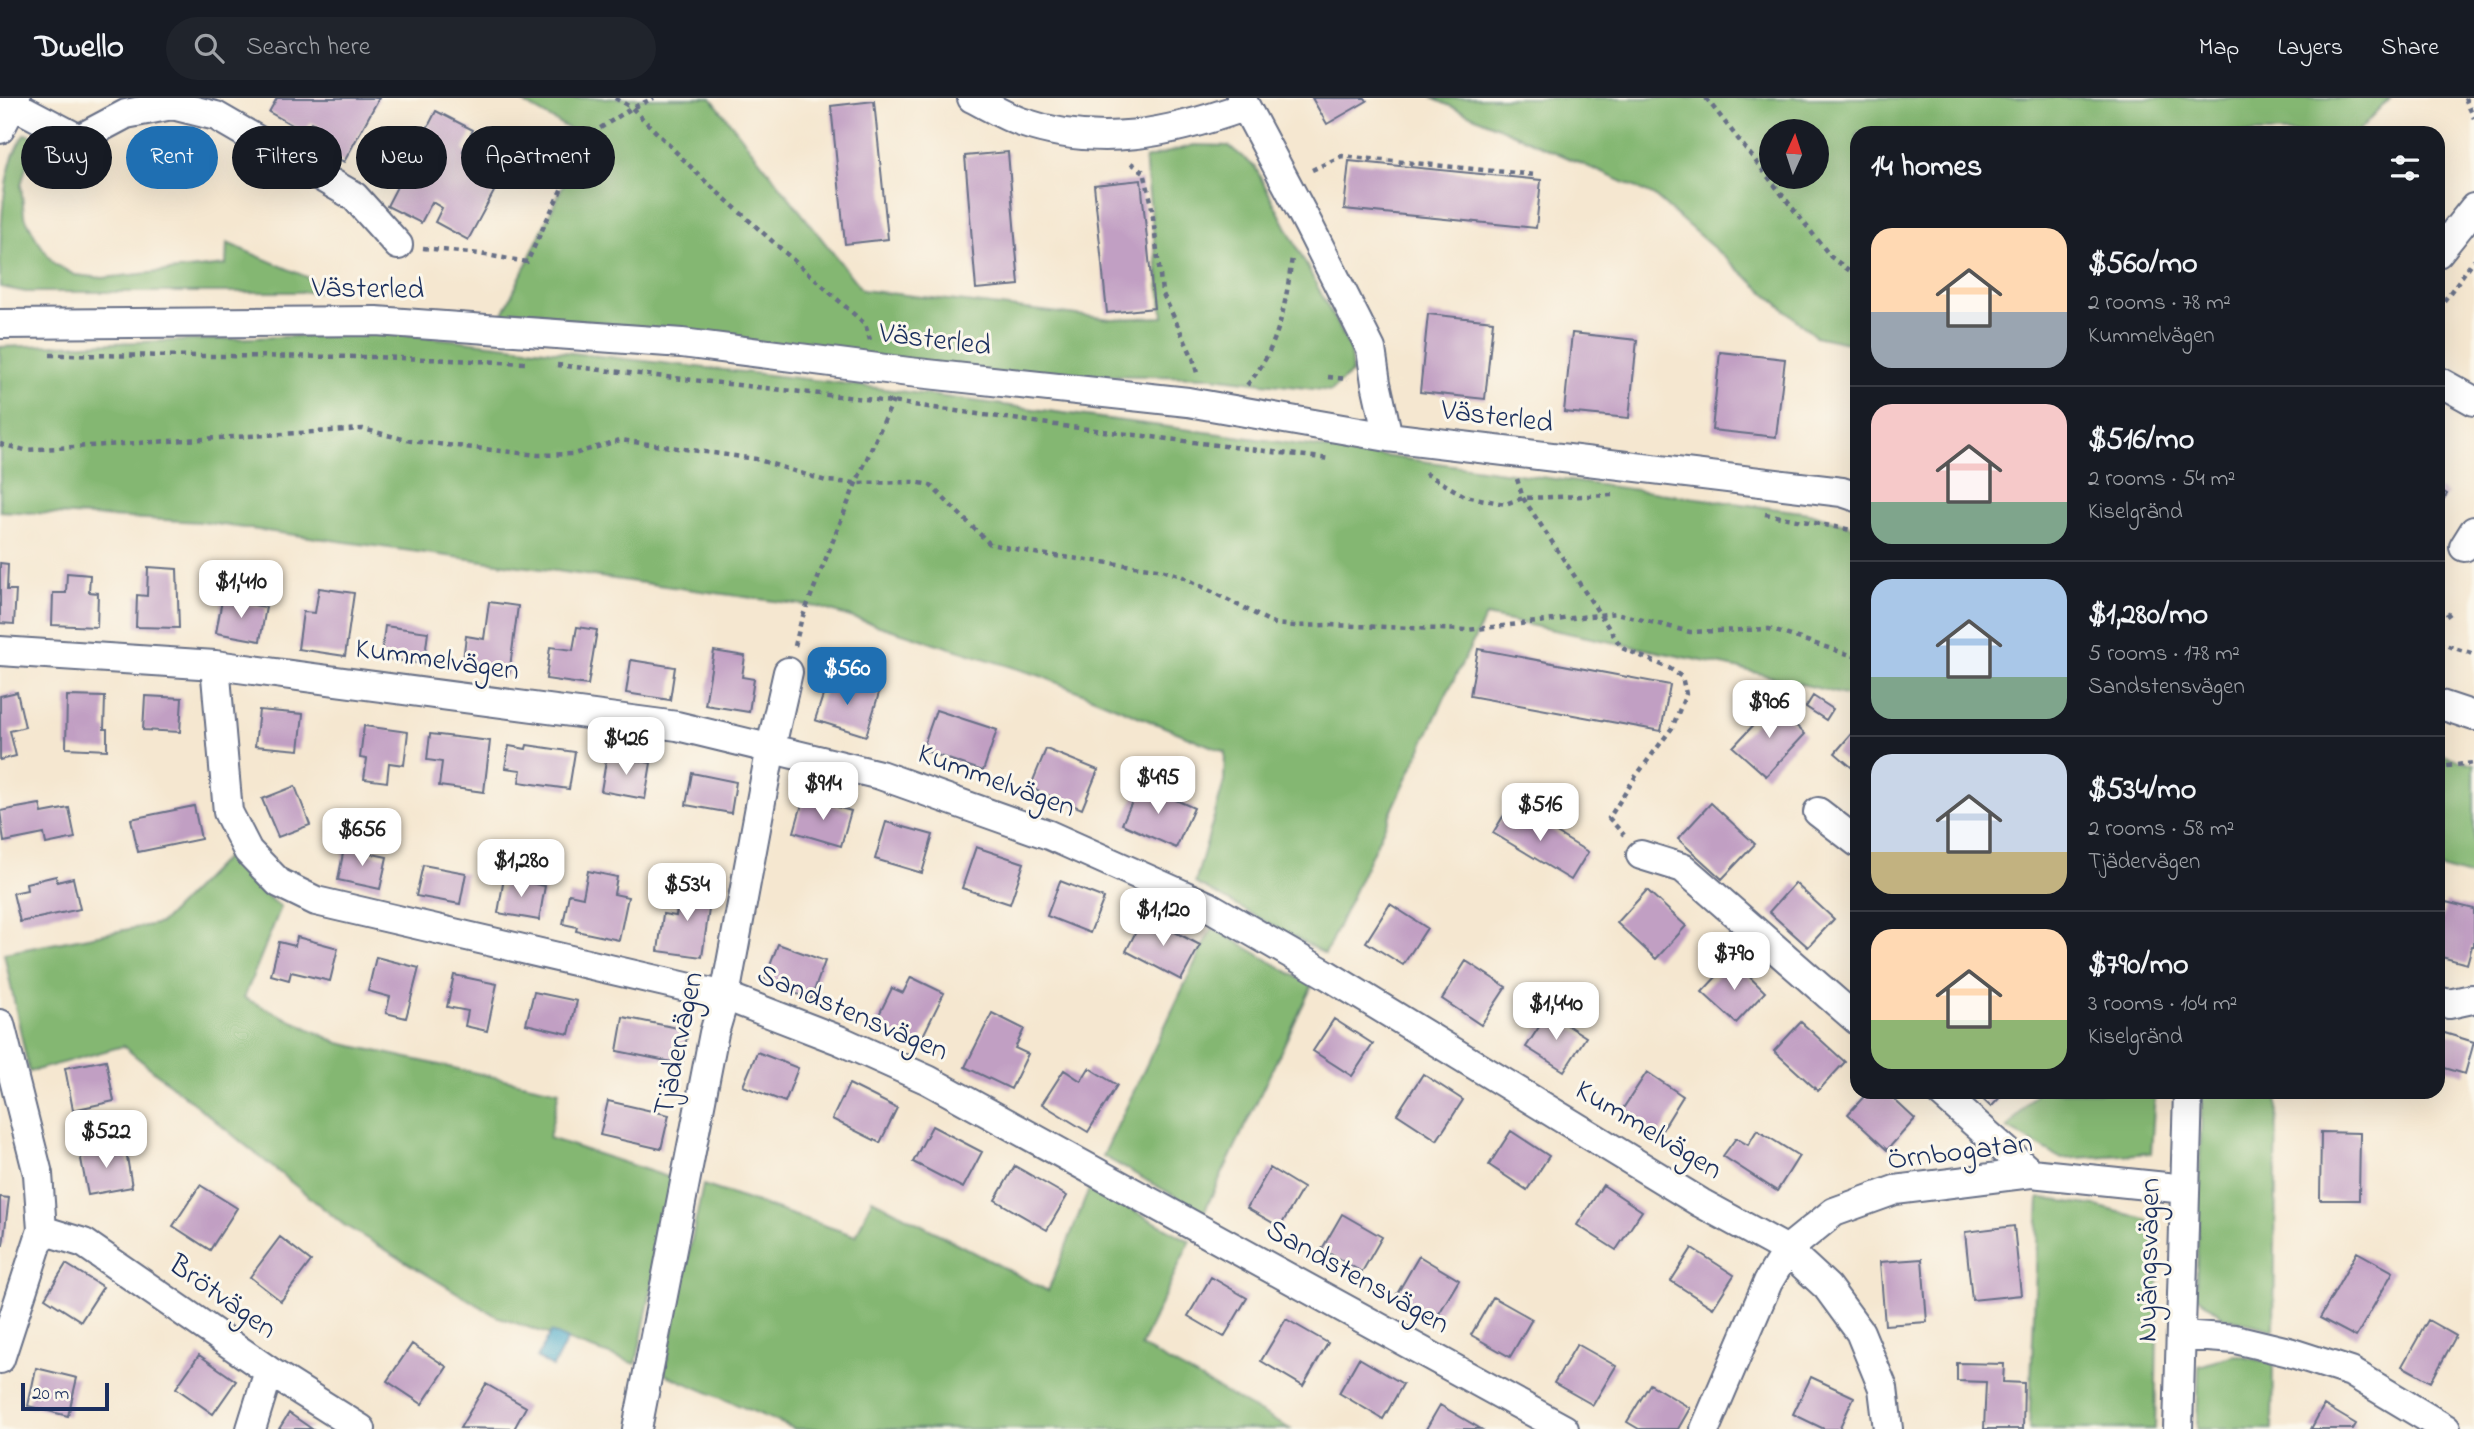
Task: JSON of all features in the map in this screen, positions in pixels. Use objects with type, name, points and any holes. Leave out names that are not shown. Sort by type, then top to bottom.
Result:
[{"type":"street","points":[[972,98],[1021,122],[1070,134],[1106,136],[1140,134],[1192,125],[1242,102],[1371,349],[1388,437]]},
{"type":"street","points":[[0,130],[10,100],[79,139],[126,114],[172,104],[216,116],[354,196],[398,245]]},
{"type":"street","points":[[2445,244],[2474,208]]},
{"type":"street","name":"Västerled","points":[[0,324],[376,321],[682,342],[909,372],[1188,402],[1388,437],[1828,490],[1850,495]]},
{"type":"street","points":[[2445,385],[2474,401]]},
{"type":"street","name":"Kummelvägen","points":[[0,651],[215,665],[677,726],[880,775],[1049,835],[1208,906],[1326,974],[1701,1203],[1787,1250],[1827,1287],[1860,1332],[1883,1388],[1888,1429]]},
{"type":"street","name":"Sandstensvägen","points":[[215,665],[228,812],[248,851],[279,883],[316,901],[725,996],[839,1040],[928,1080],[1564,1429]]},
{"type":"street","name":"Tjädervägen","points":[[636,1429],[788,672]]},
{"type":"street","points":[[2445,706],[2474,716]]},
{"type":"street","points":[[1818,812],[1850,837]]},
{"type":"street","points":[[1641,855],[1683,868],[1850,1014]]},
{"type":"street","points":[[2445,1003],[2472,999]]},
{"type":"street","points":[[0,1024],[38,1174],[43,1230],[0,1359]]},
{"type":"street","points":[[1948,1099],[2031,1173]]},
{"type":"street","name":"Nyängsvägen","points":[[2178,1429],[2188,1099]]},
{"type":"street","name":"Örnbogatan","points":[[1705,1429],[1768,1282],[1787,1250],[1834,1212],[1895,1191],[2031,1173],[2185,1189]]},
{"type":"street","name":"Brötvägen","points":[[43,1230],[84,1243],[269,1371],[361,1429]]},
{"type":"street","points":[[2182,1335],[2235,1339],[2351,1372],[2446,1429]]},
{"type":"street","points":[[251,1429],[269,1371]]},
{"type":"path","points":[[615,98],[632,108],[705,181],[865,324],[880,368]]},
{"type":"path","points":[[398,245],[527,262],[586,137],[632,108],[654,98]]},
{"type":"path","points":[[1706,98],[1831,257],[1850,271]]},
{"type":"path","points":[[2465,98],[2474,118]]},
{"type":"path","points":[[1287,185],[1342,156],[1535,174]]},
{"type":"path","points":[[1128,161],[1144,172],[1151,201],[1162,292],[1194,358],[1199,381]]},
{"type":"path","points":[[1247,385],[1262,369],[1273,344],[1285,304],[1293,245]]},
{"type":"path","points":[[2445,299],[2474,260]]},
{"type":"path","points":[[38,355],[375,357],[527,363]]},
{"type":"path","points":[[554,365],[892,402],[1333,459]]},
{"type":"path","points":[[788,672],[801,621],[856,483],[892,402],[909,372]]},
{"type":"path","points":[[0,444],[24,450],[363,429],[411,441],[538,455],[574,454],[620,440],[756,459],[826,481],[915,482],[930,485],[990,544],[1040,554],[1157,569],[1179,575],[1275,624],[1467,630],[1616,614],[1690,632],[1769,629],[1850,655]]},
{"type":"path","points":[[1509,453],[1523,498],[1622,648],[1669,667],[1682,677],[1686,694],[1672,728],[1609,818],[1641,855]]},
{"type":"path","points":[[1415,471],[1429,473],[1465,496],[1505,504],[1523,498],[1618,495]]},
{"type":"path","points":[[1755,513],[1850,530]]},
{"type":"path","points":[[2445,617],[2452,612]]},
{"type":"path","points":[[2445,645],[2474,654]]},
{"type":"path","points":[[2445,765],[2474,763]]},
{"type":"green space","points":[[515,98],[711,98],[862,290],[1112,319],[1163,317],[1145,159],[1194,145],[1229,146],[1255,167],[1350,349],[1352,372],[1331,391],[1212,377],[909,372],[496,329],[561,189],[615,189],[615,126],[564,126]]},
{"type":"green space","points":[[1432,98],[2390,98],[2364,126],[1850,126],[1850,344],[1815,336],[1653,195]]},
{"type":"green space","points":[[21,140],[24,215],[54,264],[75,275],[103,278],[226,265],[227,243],[307,277],[323,292],[26,292],[0,287],[3,205],[17,147]]},
{"type":"green space","points":[[392,333],[832,382],[1809,513],[1850,526],[1850,696],[1741,669],[1486,616],[1445,697],[1325,954],[1195,883],[1224,782],[1225,752],[1041,676],[818,607],[201,522],[0,511],[0,347]]},
{"type":"green space","points":[[2445,756],[2474,764],[2474,878],[2445,869]]},
{"type":"green space","points":[[230,853],[245,879],[281,907],[244,998],[339,1043],[559,1091],[549,1138],[674,1179],[636,1364],[498,1317],[344,1225],[123,1046],[29,1072],[4,953],[161,923]]},
{"type":"green space","points":[[1212,927],[1312,986],[1204,1212],[1103,1156]]},
{"type":"green space","points":[[2031,1099],[2155,1099],[2151,1153],[2062,1159],[2007,1128]]},
{"type":"green space","points":[[2202,1099],[2277,1099],[2274,1330],[2224,1317],[2196,1295]]},
{"type":"green space","points":[[703,1185],[856,1236],[872,1199],[1048,1291],[1090,1187],[1190,1241],[1141,1346],[1290,1429],[795,1429],[664,1374]]},
{"type":"green space","points":[[2039,1198],[2096,1206],[2146,1219],[2159,1238],[2155,1429],[2029,1429]]},
{"type":"green space","points":[[2234,1355],[2273,1363],[2272,1429],[2197,1429],[2199,1366]]},
{"type":"water","points":[[551,1332],[567,1340],[553,1367],[537,1358]]},
{"type":"building","points":[[277,98],[379,98],[364,126],[356,126],[356,140],[344,162],[342,126],[318,126],[311,122],[309,126],[294,126],[269,112]]},
{"type":"building","points":[[1312,98],[1365,98],[1367,101],[1327,124]]},
{"type":"building","points":[[874,101],[888,239],[845,244],[831,106]]},
{"type":"building","points":[[436,111],[465,126],[461,126],[461,189],[495,189],[468,240],[435,222],[442,208],[432,202],[421,223],[387,206],[396,189],[447,189],[447,126],[428,126]]},
{"type":"building","points":[[1008,152],[1019,285],[976,289],[965,156]]},
{"type":"building","points":[[1349,161],[1541,180],[1536,228],[1344,209]]},
{"type":"building","points":[[1141,180],[1154,308],[1107,313],[1094,185]]},
{"type":"building","points":[[1428,314],[1493,321],[1485,399],[1420,392]]},
{"type":"building","points":[[1572,333],[1637,340],[1629,418],[1564,412]]},
{"type":"building","points":[[1720,352],[1785,359],[1776,437],[1712,430]]},
{"type":"building","points":[[0,563],[8,564],[7,590],[16,590],[14,624],[0,623]]},
{"type":"building","points":[[148,567],[177,569],[179,628],[136,627],[137,595],[147,596]]},
{"type":"building","points":[[67,573],[90,575],[89,592],[98,593],[97,627],[52,625],[53,593],[66,593]]},
{"type":"building","points":[[319,588],[354,593],[345,656],[298,649],[303,612],[315,613]]},
{"type":"building","points":[[222,600],[266,607],[260,641],[216,633]]},
{"type":"building","points":[[489,602],[518,606],[509,675],[462,669],[466,636],[484,639]]},
{"type":"building","points":[[385,626],[428,632],[424,664],[381,658]]},
{"type":"building","points":[[577,627],[597,630],[588,685],[546,679],[550,647],[573,650]]},
{"type":"building","points":[[1478,649],[1670,685],[1661,731],[1470,696]]},
{"type":"building","points":[[714,651],[745,656],[742,677],[754,679],[749,712],[705,705]]},
{"type":"building","points":[[631,660],[675,667],[670,700],[626,693]]},
{"type":"building","points":[[829,677],[879,693],[866,736],[815,720]]},
{"type":"building","points":[[17,692],[25,727],[10,731],[16,756],[0,760],[0,696]]},
{"type":"building","points":[[67,696],[105,697],[104,729],[107,729],[107,750],[66,748]]},
{"type":"building","points":[[145,696],[182,698],[180,732],[143,730]]},
{"type":"building","points":[[1813,696],[1833,709],[1826,720],[1806,707]]},
{"type":"building","points":[[1773,704],[1805,734],[1766,776],[1733,747]]},
{"type":"building","points":[[259,710],[303,714],[299,750],[255,746]]},
{"type":"building","points":[[936,710],[997,730],[983,771],[922,750]]},
{"type":"building","points":[[364,726],[408,732],[404,765],[389,763],[387,782],[364,779],[367,759],[360,758]]},
{"type":"building","points":[[430,734],[490,741],[484,792],[439,786],[442,762],[427,760]]},
{"type":"building","points":[[1850,735],[1850,766],[1835,753]]},
{"type":"building","points":[[527,745],[575,752],[569,789],[519,782],[521,770],[505,768],[509,746],[526,749]]},
{"type":"building","points":[[1046,749],[1098,770],[1082,809],[1030,788]]},
{"type":"building","points":[[607,755],[651,763],[645,799],[601,791]]},
{"type":"building","points":[[692,773],[736,782],[731,813],[686,805]]},
{"type":"building","points":[[1140,784],[1194,808],[1176,848],[1122,824]]},
{"type":"building","points":[[295,786],[310,825],[278,837],[262,799]]},
{"type":"building","points":[[804,797],[851,811],[841,846],[794,832]]},
{"type":"building","points":[[1711,803],[1755,844],[1722,879],[1678,839]]},
{"type":"building","points":[[40,804],[42,813],[69,808],[75,838],[46,844],[44,834],[4,842],[0,811]]},
{"type":"building","points":[[1510,805],[1588,852],[1571,880],[1493,833]]},
{"type":"building","points":[[194,806],[201,839],[138,852],[131,819]]},
{"type":"building","points":[[886,822],[933,835],[922,873],[875,859]]},
{"type":"building","points":[[976,847],[1024,863],[1010,904],[962,888]]},
{"type":"building","points":[[344,848],[387,857],[380,889],[338,880]]},
{"type":"building","points":[[423,865],[466,873],[460,904],[416,896]]},
{"type":"building","points":[[588,871],[617,877],[614,894],[628,897],[619,940],[576,931],[577,927],[563,924],[569,894],[583,897]]},
{"type":"building","points":[[56,876],[57,882],[73,878],[80,909],[20,922],[13,893],[27,890],[26,883]]},
{"type":"building","points":[[504,878],[545,886],[539,920],[498,913]]},
{"type":"building","points":[[1060,881],[1104,898],[1090,933],[1047,916]]},
{"type":"building","points":[[1795,883],[1834,919],[1808,947],[1769,912]]},
{"type":"building","points":[[680,885],[712,889],[702,957],[658,951],[663,914],[676,916]]},
{"type":"building","points":[[1647,890],[1686,926],[1656,959],[1617,923]]},
{"type":"building","points":[[2446,902],[2474,909],[2474,946],[2467,964],[2445,958]]},
{"type":"building","points":[[1390,904],[1427,928],[1403,965],[1366,942]]},
{"type":"building","points":[[1144,916],[1200,945],[1181,980],[1126,951]]},
{"type":"building","points":[[297,937],[338,948],[330,981],[291,972],[289,980],[271,975],[279,942],[295,946]]},
{"type":"building","points":[[778,944],[825,961],[811,999],[764,982]]},
{"type":"building","points":[[376,957],[419,968],[406,1018],[386,1013],[390,997],[368,991]]},
{"type":"building","points":[[1732,960],[1765,992],[1736,1023],[1702,992]]},
{"type":"building","points":[[1466,961],[1506,987],[1481,1025],[1442,999]]},
{"type":"building","points":[[454,975],[497,984],[487,1031],[465,1026],[468,1011],[447,1007]]},
{"type":"building","points":[[911,977],[944,993],[918,1046],[874,1025],[892,988],[903,993]]},
{"type":"building","points":[[534,992],[577,1001],[569,1034],[526,1024]]},
{"type":"building","points":[[992,1013],[1024,1029],[1015,1048],[1028,1054],[1011,1089],[965,1067]]},
{"type":"building","points":[[1548,1013],[1586,1037],[1564,1071],[1526,1047]]},
{"type":"building","points":[[623,1017],[688,1030],[682,1064],[617,1051]]},
{"type":"building","points":[[1334,1019],[1373,1044],[1352,1076],[1313,1051]]},
{"type":"building","points":[[1801,1022],[1845,1062],[1818,1091],[1774,1051]]},
{"type":"building","points":[[2445,1033],[2474,1042],[2465,1074],[2445,1068]]},
{"type":"building","points":[[757,1052],[798,1068],[785,1102],[743,1086]]},
{"type":"building","points":[[106,1060],[114,1101],[73,1110],[65,1068]]},
{"type":"building","points":[[1089,1068],[1117,1085],[1088,1132],[1042,1104],[1064,1070],[1081,1081]]},
{"type":"building","points":[[1647,1072],[1683,1096],[1659,1135],[1622,1110]]},
{"type":"building","points":[[1423,1074],[1463,1100],[1437,1140],[1397,1114]]},
{"type":"building","points":[[849,1084],[897,1108],[880,1143],[832,1119]]},
{"type":"building","points":[[1862,1099],[1894,1099],[1915,1119],[1887,1150],[1848,1114]]},
{"type":"building","points":[[1982,1099],[1998,1099],[1991,1107]]},
{"type":"building","points":[[608,1101],[669,1115],[661,1149],[600,1135]]},
{"type":"building","points":[[932,1126],[982,1152],[963,1188],[913,1162]]},
{"type":"building","points":[[1757,1130],[1799,1156],[1777,1191],[1723,1156],[1736,1138],[1748,1145]]},
{"type":"building","points":[[1511,1131],[1549,1156],[1527,1190],[1489,1165]]},
{"type":"building","points":[[2321,1132],[2360,1133],[2359,1200],[2320,1200]]},
{"type":"building","points":[[125,1145],[132,1187],[88,1195],[80,1154]]},
{"type":"building","points":[[1015,1166],[1067,1196],[1047,1230],[995,1200]]},
{"type":"building","points":[[1270,1168],[1303,1188],[1280,1227],[1247,1208]]},
{"type":"building","points":[[200,1185],[237,1208],[210,1250],[173,1226]]},
{"type":"building","points":[[1603,1185],[1642,1211],[1616,1250],[1577,1225]]},
{"type":"building","points":[[0,1197],[9,1198],[3,1245],[0,1245]]},
{"type":"building","points":[[1342,1214],[1382,1237],[1362,1272],[1322,1249]]},
{"type":"building","points":[[2014,1226],[2021,1295],[1972,1300],[1965,1232]]},
{"type":"building","points":[[280,1237],[311,1261],[281,1301],[250,1277]]},
{"type":"building","points":[[1692,1248],[1734,1275],[1713,1308],[1671,1281]]},
{"type":"building","points":[[2357,1252],[2393,1272],[2356,1337],[2320,1318]]},
{"type":"building","points":[[1419,1256],[1459,1280],[1437,1317],[1397,1294]]},
{"type":"building","points":[[1922,1259],[1927,1322],[1885,1325],[1880,1262]]},
{"type":"building","points":[[66,1264],[103,1287],[81,1321],[45,1298]]},
{"type":"building","points":[[1211,1277],[1247,1298],[1224,1337],[1188,1316]]},
{"type":"building","points":[[1493,1297],[1532,1319],[1510,1357],[1471,1335]]},
{"type":"building","points":[[1286,1319],[1328,1343],[1303,1386],[1261,1361]]},
{"type":"building","points":[[2428,1320],[2456,1336],[2431,1382],[2402,1366]]},
{"type":"building","points":[[412,1344],[447,1367],[422,1404],[387,1381]]},
{"type":"building","points":[[1577,1344],[1616,1366],[1593,1405],[1554,1383]]},
{"type":"building","points":[[199,1355],[236,1381],[213,1414],[176,1388]]},
{"type":"building","points":[[1359,1358],[1403,1384],[1383,1419],[1339,1393]]},
{"type":"building","points":[[1957,1363],[2004,1364],[2003,1382],[2024,1383],[2023,1429],[1984,1429],[1986,1382],[1957,1381]]},
{"type":"building","points":[[36,1368],[77,1378],[68,1416],[28,1406]]},
{"type":"building","points":[[1811,1377],[1854,1397],[1839,1429],[1824,1429],[1793,1414]]},
{"type":"building","points":[[486,1384],[526,1407],[514,1429],[460,1428]]},
{"type":"building","points":[[1650,1384],[1690,1408],[1678,1429],[1639,1429],[1627,1422]]},
{"type":"building","points":[[1440,1405],[1481,1429],[1426,1429]]},
{"type":"building","points":[[2324,1405],[2356,1424],[2353,1429],[2311,1429]]},
{"type":"building","points":[[289,1413],[312,1429],[279,1429]]}]
